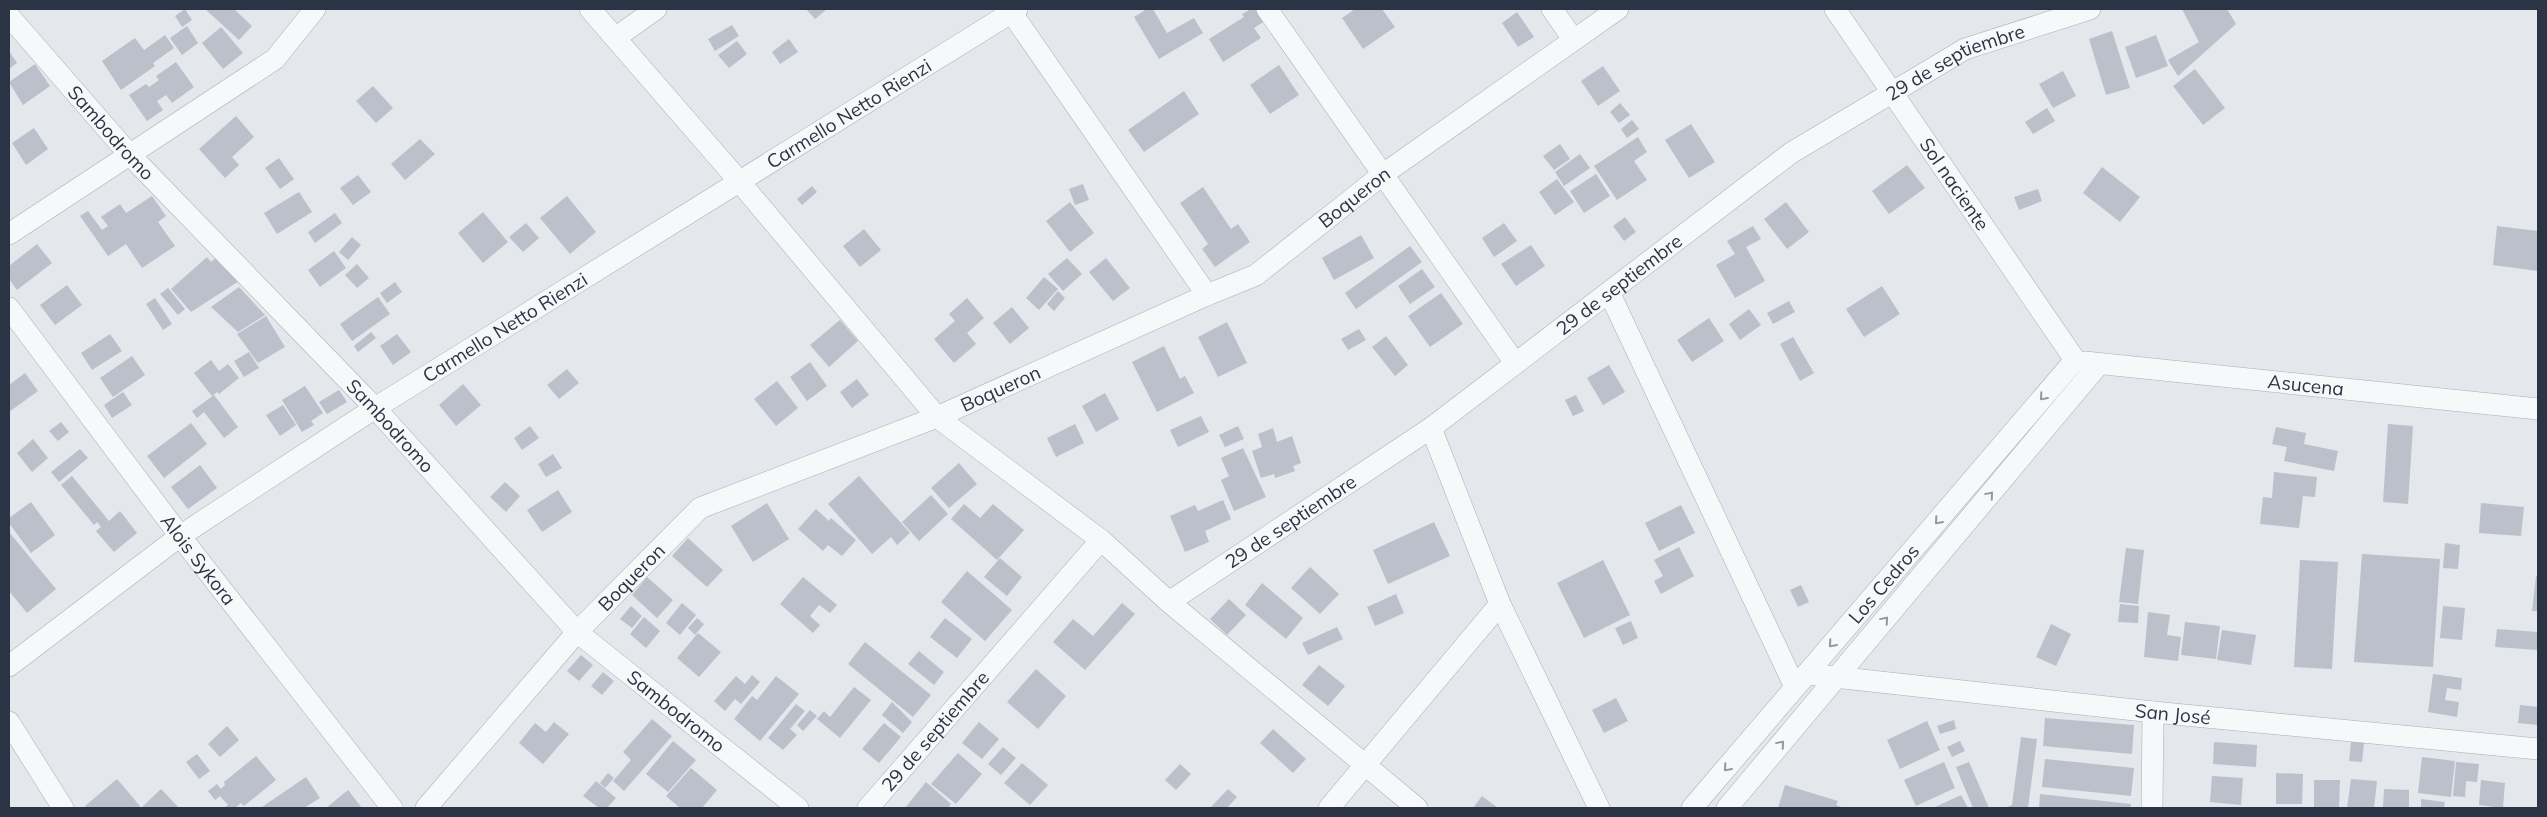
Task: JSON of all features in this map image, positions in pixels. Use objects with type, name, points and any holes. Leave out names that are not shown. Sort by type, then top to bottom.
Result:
[{"type":"street","points":[[9,234],[275,58],[315,9]]},
{"type":"street","points":[[590,9],[739,181],[937,417],[1100,540],[1170,602],[1417,808]]},
{"type":"street","points":[[615,38],[656,9]]},
{"type":"street","points":[[1267,9],[1515,363]]},
{"type":"street","points":[[1552,9],[1573,39]]},
{"type":"street","name":"Boqueron","points":[[426,808],[577,632],[700,508],[937,417],[1207,295],[1256,275],[1382,175],[1618,9]]},
{"type":"street","name":"Sol naciente","points":[[1835,9],[2075,360]]},
{"type":"street","name":"29 de septiembre","points":[[1170,602],[1431,428],[1791,152],[1965,49],[2090,9]]},
{"type":"street","points":[[1012,10],[1207,295]]},
{"type":"street","name":"Carmello Netto Rienzi","points":[[9,666],[180,536],[375,408],[1012,10]]},
{"type":"street","name":"Sambodromo","points":[[9,16],[129,154],[375,408],[577,632],[798,808]]},
{"type":"street","points":[[1609,292],[1801,681]]},
{"type":"street","name":"Alois Sykora","points":[[9,308],[180,536],[392,808]]},
{"type":"street","name":"Asucena","points":[[2075,360],[2538,409]]},
{"type":"street","name":"Los Cedros","points":[[1692,808],[2075,360]]},
{"type":"street","points":[[1727,808],[2099,364]]},
{"type":"street","points":[[1431,428],[1500,604],[1599,808]]},
{"type":"street","name":"29 de septiembre","points":[[868,808],[1100,540]]},
{"type":"street","points":[[1329,808],[1500,604]]},
{"type":"street","name":"San José","points":[[1801,681],[1837,677],[2153,712],[2538,749]]},
{"type":"street","points":[[2152,808],[2153,712]]},
{"type":"street","points":[[9,722],[63,808]]},
{"type":"building","points":[[185,9],[192,20],[182,27],[175,16]]},
{"type":"building","points":[[205,9],[234,9],[252,26],[239,40]]},
{"type":"building","points":[[806,9],[824,9],[826,10],[815,19]]},
{"type":"building","points":[[1147,9],[1153,9],[1167,33],[1194,18],[1203,33],[1159,59],[1134,17]]},
{"type":"building","points":[[1255,9],[1263,22],[1254,28],[1261,38],[1223,62],[1209,39],[1244,17],[1242,14]]},
{"type":"building","points":[[1355,9],[1382,9],[1395,27],[1363,49],[1342,18]]},
{"type":"building","points":[[2182,9],[2227,9],[2236,24],[2178,76],[2168,60],[2199,42]]},
{"type":"building","points":[[1517,12],[1534,37],[1518,47],[1502,23]]},
{"type":"building","points":[[732,25],[739,36],[715,51],[708,39]]},
{"type":"building","points":[[187,26],[198,43],[182,55],[170,38]]},
{"type":"building","points":[[221,27],[243,53],[223,69],[202,43]]},
{"type":"building","points":[[2112,31],[2130,88],[2106,95],[2089,39]]},
{"type":"building","points":[[165,35],[174,48],[153,63],[155,66],[121,90],[102,61],[135,38],[144,50]]},
{"type":"building","points":[[2156,35],[2168,66],[2136,78],[2125,47]]},
{"type":"building","points":[[789,39],[798,52],[780,64],[772,52]]},
{"type":"building","points":[[737,41],[747,54],[729,68],[718,55]]},
{"type":"building","points":[[9,51],[17,63],[9,69]]},
{"type":"building","points":[[176,62],[194,87],[172,103],[166,95],[157,101],[163,110],[147,121],[129,95],[146,84],[149,87],[159,80],[156,76]]},
{"type":"building","points":[[35,64],[50,86],[23,105],[9,82]]},
{"type":"building","points":[[1279,65],[1299,95],[1270,114],[1250,85]]},
{"type":"building","points":[[1603,66],[1620,91],[1598,106],[1581,81]]},
{"type":"building","points":[[2195,69],[2225,108],[2203,125],[2173,86]]},
{"type":"building","points":[[2063,71],[2076,96],[2053,108],[2039,84]]},
{"type":"building","points":[[373,86],[393,108],[376,123],[356,101]]},
{"type":"building","points":[[1184,91],[1199,114],[1144,152],[1128,130]]},
{"type":"building","points":[[1620,103],[1630,115],[1619,123],[1610,112]]},
{"type":"building","points":[[2047,108],[2055,121],[2033,134],[2025,122]]},
{"type":"building","points":[[236,116],[254,137],[232,157],[239,165],[225,178],[199,149]]},
{"type":"building","points":[[1632,120],[1639,129],[1627,138],[1621,129]]},
{"type":"building","points":[[1691,124],[1715,162],[1689,178],[1665,140]]},
{"type":"building","points":[[34,128],[48,149],[26,165],[12,143]]},
{"type":"building","points":[[1638,137],[1647,152],[1634,161],[1647,180],[1617,200],[1594,166]]},
{"type":"building","points":[[420,139],[435,154],[405,180],[391,164]]},
{"type":"building","points":[[1560,144],[1570,159],[1554,170],[1543,156]]},
{"type":"building","points":[[1580,154],[1590,168],[1564,186],[1555,172]]},
{"type":"building","points":[[279,158],[294,179],[280,189],[265,168]]},
{"type":"building","points":[[1907,165],[1925,188],[1889,214],[1872,191]]},
{"type":"building","points":[[2102,167],[2140,197],[2120,222],[2083,193]]},
{"type":"building","points":[[1596,174],[1610,196],[1584,213],[1570,191]]},
{"type":"building","points":[[358,175],[371,192],[353,205],[340,188]]},
{"type":"building","points":[[1557,179],[1574,202],[1555,215],[1539,192]]},
{"type":"building","points":[[1083,184],[1089,200],[1075,205],[1069,189]]},
{"type":"building","points":[[812,186],[817,192],[802,205],[797,199]]},
{"type":"building","points":[[1203,187],[1231,229],[1238,224],[1250,242],[1215,267],[1202,249],[1208,244],[1180,203]]},
{"type":"building","points":[[2038,189],[2042,201],[2019,210],[2014,197]]},
{"type":"building","points":[[299,192],[312,212],[277,234],[264,213]]},
{"type":"building","points":[[152,196],[166,216],[158,222],[175,246],[142,268],[126,244],[108,256],[80,216],[88,211],[102,230],[108,226],[101,217],[120,204],[126,213]]},
{"type":"building","points":[[567,196],[596,232],[570,254],[540,218]]},
{"type":"building","points":[[1070,202],[1094,233],[1070,252],[1046,221]]},
{"type":"building","points":[[1786,202],[1809,232],[1787,249],[1764,219]]},
{"type":"building","points":[[483,212],[508,242],[483,263],[458,233]]},
{"type":"building","points":[[335,213],[342,223],[315,243],[308,232]]},
{"type":"building","points":[[1625,217],[1636,232],[1624,241],[1613,226]]},
{"type":"building","points":[[526,223],[539,238],[523,252],[509,237]]},
{"type":"building","points":[[1504,223],[1517,241],[1494,257],[1482,238]]},
{"type":"building","points":[[1753,226],[1761,239],[1746,247],[1765,281],[1735,298],[1716,265],[1735,254],[1727,241]]},
{"type":"building","points":[[2497,226],[2538,231],[2538,271],[2493,265]]},
{"type":"building","points":[[864,229],[881,250],[860,267],[843,246]]},
{"type":"building","points":[[1361,235],[1374,258],[1334,280],[1322,258]]},
{"type":"building","points":[[352,237],[361,245],[348,260],[339,252]]},
{"type":"building","points":[[37,244],[52,263],[17,290],[9,279],[9,266]]},
{"type":"building","points":[[1531,245],[1545,266],[1516,286],[1501,264]]},
{"type":"building","points":[[1410,246],[1422,262],[1356,309],[1345,293]]},
{"type":"building","points":[[334,251],[346,268],[320,287],[308,270]]},
{"type":"building","points":[[218,256],[239,281],[191,312],[171,289],[207,257],[211,262]]},
{"type":"building","points":[[1067,258],[1082,274],[1063,291],[1048,274]]},
{"type":"building","points":[[1106,258],[1130,288],[1113,301],[1089,272]]},
{"type":"building","points":[[357,264],[369,278],[357,288],[345,275]]},
{"type":"building","points":[[1422,269],[1435,287],[1410,304],[1398,286]]},
{"type":"building","points":[[1044,277],[1058,289],[1039,310],[1026,298]]},
{"type":"building","points":[[395,282],[402,292],[387,303],[380,293]]},
{"type":"building","points":[[67,285],[82,305],[55,325],[40,305]]},
{"type":"building","points":[[1882,286],[1900,314],[1864,337],[1846,309]]},
{"type":"building","points":[[239,287],[265,315],[238,332],[211,307]]},
{"type":"building","points":[[168,288],[185,309],[178,315],[160,294]]},
{"type":"building","points":[[1058,291],[1065,298],[1054,311],[1047,304]]},
{"type":"building","points":[[1441,293],[1463,324],[1430,347],[1408,316]]},
{"type":"building","points":[[378,297],[390,314],[352,341],[340,324]]},
{"type":"building","points":[[155,298],[172,324],[163,330],[146,304]]},
{"type":"building","points":[[967,298],[984,318],[967,333],[976,344],[954,363],[934,339],[955,321],[949,314]]},
{"type":"building","points":[[1789,301],[1795,312],[1773,324],[1767,313]]},
{"type":"building","points":[[1012,307],[1029,328],[1010,344],[993,323]]},
{"type":"building","points":[[1749,309],[1761,325],[1740,340],[1729,324]]},
{"type":"building","points":[[266,316],[285,347],[258,363],[237,334]]},
{"type":"building","points":[[1709,318],[1724,341],[1692,362],[1677,340]]},
{"type":"building","points":[[840,320],[858,341],[829,367],[810,345]]},
{"type":"building","points":[[1227,322],[1247,363],[1218,377],[1198,337]]},
{"type":"building","points":[[1359,329],[1366,340],[1348,350],[1341,339]]},
{"type":"building","points":[[371,332],[376,338],[358,352],[354,346]]},
{"type":"building","points":[[110,334],[122,351],[92,370],[81,353]]},
{"type":"building","points":[[397,334],[411,352],[393,365],[380,346]]},
{"type":"building","points":[[1386,336],[1408,365],[1395,376],[1372,347]]},
{"type":"building","points":[[1793,337],[1814,373],[1800,381],[1780,344]]},
{"type":"building","points":[[1164,346],[1180,379],[1185,376],[1194,393],[1157,412],[1132,362]]},
{"type":"building","points":[[249,352],[259,368],[244,377],[234,361]]},
{"type":"building","points":[[132,356],[145,375],[113,397],[100,378]]},
{"type":"building","points":[[211,360],[219,371],[228,364],[239,378],[219,394],[217,392],[212,396],[194,373]]},
{"type":"building","points":[[810,362],[827,386],[807,401],[790,377]]},
{"type":"building","points":[[1609,365],[1625,392],[1603,405],[1587,378]]},
{"type":"building","points":[[567,369],[579,383],[559,399],[547,385]]},
{"type":"building","points":[[25,373],[38,391],[9,412],[9,385]]},
{"type":"building","points":[[857,379],[869,395],[852,408],[840,392]]},
{"type":"building","points":[[777,381],[798,408],[776,426],[754,399]]},
{"type":"building","points":[[463,384],[481,405],[456,426],[439,405]]},
{"type":"building","points":[[305,386],[323,413],[311,421],[314,425],[302,432],[282,400]]},
{"type":"building","points":[[339,390],[347,402],[327,414],[319,402]]},
{"type":"building","points":[[123,392],[132,405],[112,418],[104,405]]},
{"type":"building","points":[[1105,393],[1119,419],[1096,432],[1082,406]]},
{"type":"building","points":[[214,395],[238,427],[224,438],[204,412],[197,418],[192,411]]},
{"type":"building","points":[[1576,395],[1584,411],[1573,416],[1565,400]]},
{"type":"building","points":[[283,405],[296,425],[280,436],[266,415]]},
{"type":"building","points":[[1201,416],[1209,432],[1178,447],[1170,430]]},
{"type":"building","points":[[61,422],[69,432],[58,441],[49,431]]},
{"type":"building","points":[[191,423],[207,444],[164,478],[147,456]]},
{"type":"building","points":[[1075,424],[1084,443],[1056,457],[1047,438]]},
{"type":"building","points":[[2388,424],[2413,426],[2408,504],[2383,502]]},
{"type":"building","points":[[530,426],[539,438],[522,450],[514,438]]},
{"type":"building","points":[[1238,426],[1244,439],[1225,447],[1219,435]]},
{"type":"building","points":[[2276,427],[2306,433],[2304,444],[2338,451],[2334,471],[2284,461],[2287,447],[2272,444]]},
{"type":"building","points":[[1273,428],[1277,442],[1292,436],[1301,463],[1293,466],[1295,471],[1275,478],[1274,474],[1261,478],[1252,451],[1262,447],[1258,434]]},
{"type":"building","points":[[33,439],[48,458],[32,472],[17,453]]},
{"type":"building","points":[[1243,448],[1266,497],[1234,511],[1221,480],[1229,476],[1221,458]]},
{"type":"building","points":[[80,449],[88,458],[59,482],[51,472]]},
{"type":"building","points":[[553,454],[562,468],[546,477],[538,464]]},
{"type":"building","points":[[959,463],[977,484],[949,508],[931,488]]},
{"type":"building","points":[[200,465],[217,488],[188,509],[171,487]]},
{"type":"building","points":[[2274,472],[2317,477],[2315,497],[2303,496],[2299,528],[2260,524],[2263,497],[2272,498]]},
{"type":"building","points":[[72,476],[109,521],[120,511],[137,533],[114,552],[96,531],[101,527],[97,522],[94,525],[61,485]]},
{"type":"building","points":[[859,476],[910,533],[897,545],[891,537],[872,554],[828,504]]},
{"type":"building","points":[[505,482],[520,496],[506,512],[490,497]]},
{"type":"building","points":[[558,490],[572,512],[542,532],[527,510]]},
{"type":"building","points":[[931,495],[948,514],[919,541],[902,522]]},
{"type":"building","points":[[1223,500],[1231,519],[1205,531],[1209,542],[1185,552],[1170,516],[1195,505],[1198,511]]},
{"type":"building","points":[[31,502],[55,535],[31,553],[9,523],[9,518]]},
{"type":"building","points":[[767,503],[789,539],[753,562],[731,526]]},
{"type":"building","points":[[2481,503],[2524,507],[2521,536],[2479,533]]},
{"type":"building","points":[[964,504],[980,518],[993,504],[1024,530],[997,560],[951,519]]},
{"type":"building","points":[[1681,505],[1695,533],[1659,551],[1645,523]]},
{"type":"building","points":[[816,509],[829,521],[831,518],[856,540],[842,556],[828,545],[823,551],[798,529]]},
{"type":"building","points":[[1434,522],[1450,556],[1388,584],[1373,550]]},
{"type":"building","points":[[9,532],[56,589],[27,613],[9,591]]},
{"type":"building","points":[[688,538],[723,570],[707,587],[672,556]]},
{"type":"building","points":[[2445,543],[2460,545],[2458,569],[2443,568]]},
{"type":"building","points":[[1679,547],[1694,576],[1661,594],[1654,581],[1663,576],[1654,560]]},
{"type":"building","points":[[2126,548],[2144,550],[2138,604],[2119,602]]},
{"type":"building","points":[[2362,554],[2440,559],[2433,667],[2354,662]]},
{"type":"building","points":[[1000,558],[1022,577],[1007,596],[984,577]]},
{"type":"building","points":[[1603,560],[1630,615],[1584,638],[1557,583]]},
{"type":"building","points":[[2300,560],[2338,562],[2332,669],[2294,667]]},
{"type":"building","points":[[1310,567],[1339,594],[1320,614],[1291,588]]},
{"type":"building","points":[[967,571],[1012,610],[985,641],[941,602]]},
{"type":"building","points":[[2536,576],[2538,576],[2538,611],[2532,611]]},
{"type":"building","points":[[647,577],[673,600],[657,618],[632,595]]},
{"type":"building","points":[[803,577],[837,605],[830,613],[819,605],[810,616],[820,625],[813,633],[780,604]]},
{"type":"building","points":[[1262,583],[1303,618],[1286,639],[1245,605]]},
{"type":"building","points":[[1801,585],[1809,602],[1798,607],[1790,590]]},
{"type":"building","points":[[1396,594],[1404,613],[1375,626],[1367,607]]},
{"type":"building","points":[[1229,599],[1246,615],[1227,635],[1210,619]]},
{"type":"building","points":[[682,603],[696,615],[680,635],[666,623]]},
{"type":"building","points":[[1122,603],[1135,614],[1085,670],[1053,642],[1073,619],[1093,636]]},
{"type":"building","points":[[2120,604],[2139,606],[2138,623],[2118,622]]},
{"type":"building","points":[[631,606],[642,616],[632,628],[620,619]]},
{"type":"building","points":[[2443,606],[2465,608],[2462,640],[2440,638]]},
{"type":"building","points":[[2148,612],[2170,615],[2167,635],[2181,637],[2178,661],[2144,657]]},
{"type":"building","points":[[644,617],[660,631],[646,648],[630,634]]},
{"type":"building","points":[[697,618],[704,624],[695,635],[688,628]]},
{"type":"building","points":[[945,618],[972,639],[957,658],[930,637]]},
{"type":"building","points":[[1631,621],[1638,638],[1623,645],[1615,628]]},
{"type":"building","points":[[2185,622],[2220,626],[2216,659],[2181,655]]},
{"type":"building","points":[[2051,624],[2071,634],[2056,666],[2036,657]]},
{"type":"building","points":[[1337,627],[1343,639],[1308,655],[1302,643]]},
{"type":"building","points":[[2497,629],[2538,632],[2538,650],[2495,647]]},
{"type":"building","points":[[2222,630],[2256,635],[2251,665],[2217,660]]},
{"type":"building","points":[[698,633],[721,652],[699,677],[677,658]]},
{"type":"building","points":[[865,642],[931,695],[913,717],[848,664]]},
{"type":"building","points":[[919,651],[944,672],[934,685],[908,664]]},
{"type":"building","points":[[581,655],[593,665],[579,681],[567,671]]},
{"type":"building","points":[[1319,665],[1345,686],[1328,706],[1302,685]]},
{"type":"building","points":[[1036,669],[1066,696],[1038,729],[1007,702]]},
{"type":"building","points":[[603,672],[614,681],[602,695],[591,686]]},
{"type":"building","points":[[2433,674],[2462,678],[2461,690],[2447,688],[2445,700],[2459,702],[2457,717],[2428,712]]},
{"type":"building","points":[[752,675],[760,682],[741,704],[735,699],[725,711],[714,701],[736,676],[745,684]]},
{"type":"building","points":[[776,676],[799,694],[760,741],[734,719],[752,696],[757,700]]},
{"type":"building","points":[[854,687],[871,700],[840,738],[817,719],[824,711],[830,717]]},
{"type":"building","points":[[1616,698],[1628,721],[1604,733],[1592,710]]},
{"type":"building","points":[[892,702],[912,722],[903,733],[882,715]]},
{"type":"building","points":[[796,704],[805,711],[790,729],[797,735],[783,750],[768,738]]},
{"type":"building","points":[[2520,705],[2538,707],[2538,725],[2518,723]]},
{"type":"building","points":[[810,710],[817,716],[803,731],[797,725]]},
{"type":"building","points":[[2045,718],[2134,725],[2132,754],[2043,746]]},
{"type":"building","points":[[652,719],[672,736],[624,791],[613,781],[631,760],[623,752]]},
{"type":"building","points":[[1954,720],[1956,729],[1940,734],[1937,726]]},
{"type":"building","points":[[1927,721],[1940,750],[1900,769],[1887,740]]},
{"type":"building","points":[[554,722],[569,734],[543,764],[519,743],[535,723],[546,732]]},
{"type":"building","points":[[979,722],[999,739],[982,759],[962,743]]},
{"type":"building","points":[[884,723],[901,737],[879,763],[862,749]]},
{"type":"building","points":[[227,726],[239,740],[220,757],[208,744]]},
{"type":"building","points":[[1273,729],[1306,759],[1293,773],[1260,743]]},
{"type":"building","points":[[2021,737],[2037,739],[2028,808],[2004,808],[2012,805]]},
{"type":"building","points":[[673,741],[696,760],[668,792],[646,774]]},
{"type":"building","points":[[1960,741],[1965,751],[1952,757],[1947,747]]},
{"type":"building","points":[[2214,742],[2257,745],[2256,767],[2213,764]]},
{"type":"building","points":[[2351,742],[2364,743],[2362,762],[2349,761]]},
{"type":"building","points":[[1003,747],[1016,758],[1001,775],[988,764]]},
{"type":"building","points":[[958,753],[982,774],[956,804],[931,784]]},
{"type":"building","points":[[197,754],[210,771],[199,779],[186,762]]},
{"type":"building","points":[[256,756],[276,780],[244,806],[241,803],[235,808],[224,808],[228,805],[220,796],[215,800],[208,791],[217,784],[221,789],[225,785],[224,782]]},
{"type":"building","points":[[2422,757],[2455,761],[2451,797],[2418,793]]},
{"type":"building","points":[[2045,759],[2134,768],[2131,796],[2042,787]]},
{"type":"building","points":[[1944,762],[1955,788],[1916,806],[1904,780]]},
{"type":"building","points":[[1969,762],[1989,808],[1973,808],[1956,767]]},
{"type":"building","points":[[2456,762],[2479,764],[2477,782],[2466,781],[2465,797],[2453,796]]},
{"type":"building","points":[[1022,763],[1048,785],[1030,805],[1004,783]]},
{"type":"building","points":[[1180,764],[1191,774],[1176,790],[1165,780]]},
{"type":"building","points":[[691,768],[717,790],[702,808],[680,808],[666,796]]},
{"type":"building","points":[[608,773],[614,778],[605,788],[600,783]]},
{"type":"building","points":[[2276,773],[2303,774],[2302,804],[2276,804]]},
{"type":"building","points":[[2212,776],[2243,778],[2241,805],[2210,802]]},
{"type":"building","points":[[306,777],[320,798],[304,808],[262,807]]},
{"type":"building","points":[[117,779],[140,806],[138,808],[87,808],[85,806]]},
{"type":"building","points":[[2351,779],[2377,781],[2374,808],[2347,808]]},
{"type":"building","points":[[2314,780],[2340,780],[2339,807],[2314,807]]},
{"type":"building","points":[[2481,780],[2505,783],[2503,808],[2479,805]]},
{"type":"building","points":[[596,781],[616,798],[607,808],[599,808],[583,796]]},
{"type":"building","points":[[926,782],[951,804],[948,808],[905,808]]},
{"type":"building","points":[[1785,785],[1838,801],[1836,805],[1844,808],[1778,808]]},
{"type":"building","points":[[161,789],[179,808],[141,808]]},
{"type":"building","points":[[1228,789],[1237,797],[1227,808],[1210,808]]},
{"type":"building","points":[[2384,789],[2409,790],[2409,808],[2383,808]]},
{"type":"building","points":[[348,790],[362,808],[326,808]]},
{"type":"building","points":[[2040,794],[2131,804],[2130,808],[2039,808]]},
{"type":"building","points":[[1961,795],[1968,808],[1933,808]]},
{"type":"building","points":[[1482,796],[1498,808],[1473,808]]},
{"type":"building","points":[[2421,799],[2445,802],[2444,808],[2421,808]]}]
